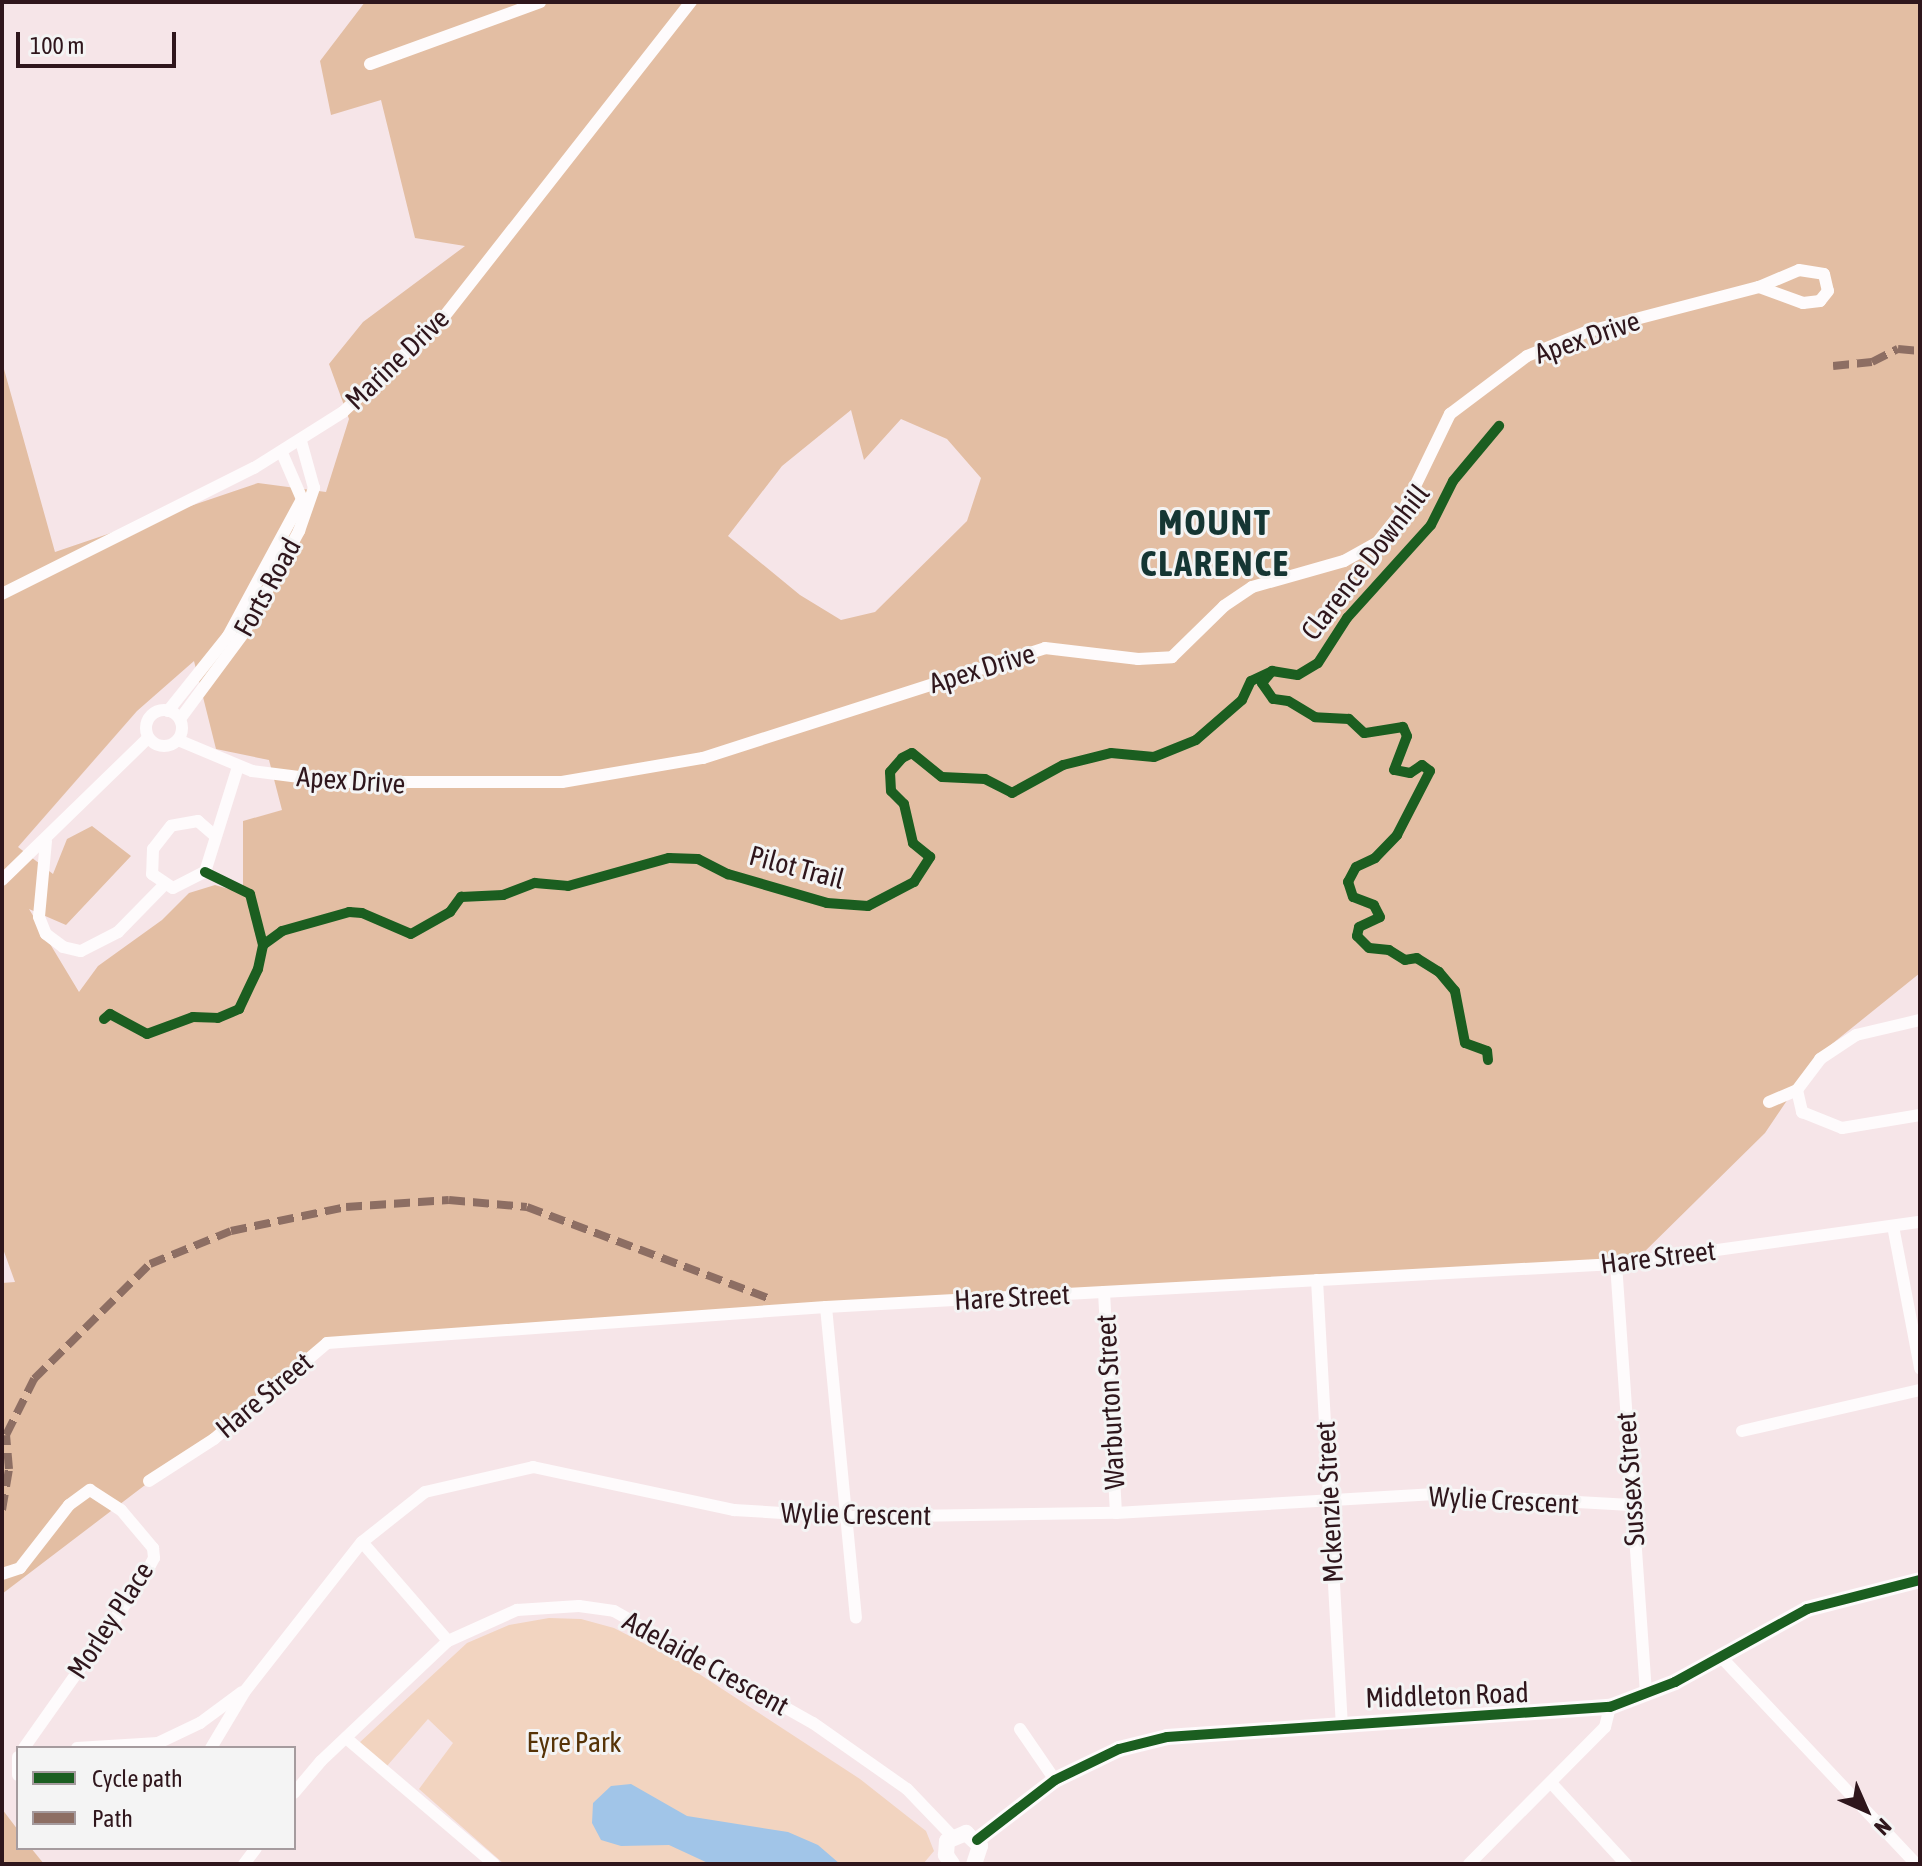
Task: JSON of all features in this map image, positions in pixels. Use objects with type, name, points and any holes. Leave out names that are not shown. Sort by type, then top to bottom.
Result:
[{"type":"main road","name":"Middleton Road","points":[[977,1840],[1055,1780],[1119,1749],[1167,1737],[1342,1724],[1534,1716],[1610,1707],[1646,1695],[1722,1658],[1807,1609],[1920,1580]]},
{"type":"main road","points":[[949,1863],[945,1848],[952,1836],[966,1833],[977,1840],[980,1853],[974,1864]]},
{"type":"street","points":[[370,64],[540,2]]},
{"type":"street","name":"Marine Drive","points":[[2,594],[282,453],[383,378],[443,318],[691,2]]},
{"type":"street","name":"Apex Drive","points":[[178,740],[238,767],[338,782],[468,786],[600,778],[703,758],[1045,648],[1148,660],[1172,657],[1224,606],[1252,587],[1344,561],[1377,543],[1404,509],[1450,414],[1527,356],[1586,332],[1759,287],[1808,270],[1824,274],[1828,291],[1820,301],[1803,303],[1759,287]]},
{"type":"street","name":"Forts Road","points":[[180,719],[245,631],[299,531],[314,488],[301,441]]},
{"type":"street","name":"Forts Road","points":[[168,711],[242,614],[302,499],[282,453]]},
{"type":"street","points":[[2,880],[46,841],[148,738],[149,718],[168,711],[180,719],[178,740],[162,747],[148,738]]},
{"type":"street","points":[[164,885],[180,887],[201,876],[216,850],[214,835],[238,767]]},
{"type":"street","points":[[164,885],[150,862],[163,833],[191,820],[214,835]]},
{"type":"street","points":[[46,841],[39,917],[46,934],[63,947],[81,951],[118,932],[164,885]]},
{"type":"street","points":[[1769,1102],[1797,1090],[1820,1059],[1856,1035],[1920,1020]]},
{"type":"street","points":[[1797,1090],[1802,1112],[1842,1128],[1920,1115]]},
{"type":"street","name":"Hare Street","points":[[149,1481],[214,1439],[327,1343],[826,1307],[1616,1264],[1920,1222]]},
{"type":"street","points":[[1893,1226],[1920,1368]]},
{"type":"street","name":"Sussex Street","points":[[1616,1264],[1646,1695]]},
{"type":"street","name":"Mckenzie Street","points":[[1317,1280],[1342,1724]]},
{"type":"street","name":"Warburton Street","points":[[1104,1292],[1116,1513]]},
{"type":"street","points":[[826,1307],[856,1618]]},
{"type":"street","points":[[1742,1431],[1920,1390]]},
{"type":"street","name":"Wylie Crescent","points":[[212,1746],[245,1691],[362,1542],[425,1492],[533,1467],[734,1510],[847,1517],[1116,1513],[1329,1503],[1439,1494],[1631,1505]]},
{"type":"street","name":"Morley Place","points":[[2,1574],[20,1568],[69,1505],[90,1490],[121,1510],[153,1548],[154,1558],[141,1582],[25,1746]]},
{"type":"street","points":[[362,1542],[448,1641]]},
{"type":"street","name":"Adelaide Crescent","points":[[296,1791],[346,1738],[448,1641],[517,1610],[567,1606],[614,1611],[813,1723],[907,1789],[952,1836]]},
{"type":"street","points":[[1722,1658],[1916,1864]]},
{"type":"street","points":[[109,1746],[158,1743],[200,1723],[245,1691]]},
{"type":"street","points":[[1469,1864],[1553,1785],[1605,1727],[1610,1707]]},
{"type":"street","points":[[1020,1729],[1055,1780]]},
{"type":"street","points":[[346,1738],[494,1864]]},
{"type":"street","points":[[1553,1785],[1626,1864]]},
{"type":"green space","name":"Eyre Park","points":[[549,1618],[581,1619],[614,1628],[684,1664],[860,1779],[926,1831],[934,1851],[923,1864],[504,1864],[419,1789],[453,1743],[428,1719],[387,1766],[359,1743],[467,1643],[509,1625]]},
{"type":"shaded area","points":[[365,2],[1920,2],[1920,973],[1817,1056],[1765,1133],[1634,1262],[333,1342],[2,1594],[2,1283],[15,1282],[2,1246],[2,362],[55,552],[258,483],[326,492],[349,419],[329,364],[363,322],[465,246],[415,238],[381,100],[331,115],[320,61]],"holes":[[[851,410],[864,460],[901,419],[947,439],[981,478],[967,521],[875,612],[841,620],[800,595],[728,536],[782,466]],[[194,661],[216,749],[269,760],[282,810],[243,821],[243,893],[215,885],[189,893],[162,920],[98,966],[79,992],[29,909],[66,925],[131,856],[92,826],[67,839],[53,874],[18,847],[137,711]]]},
{"type":"shaded area","points":[[2,1809],[16,1827],[16,1850],[33,1850],[44,1864],[2,1864]]},
{"type":"water","points":[[631,1784],[687,1816],[788,1832],[818,1845],[840,1864],[710,1864],[669,1845],[621,1846],[601,1840],[592,1823],[593,1803],[611,1786]]},
{"type":"marked path","points":[[1833,366],[1872,362],[1898,349],[1920,351]]},
{"type":"marked path","points":[[2,1510],[9,1469],[6,1435],[34,1379],[150,1264],[231,1231],[346,1207],[449,1200],[527,1207],[768,1298]]},
{"type":"cycle path","name":"Clarence Downhill","points":[[1488,1060],[1487,1051],[1465,1043],[1455,991],[1439,972],[1417,958],[1405,960],[1389,950],[1369,948],[1357,936],[1359,927],[1380,917],[1374,905],[1353,897],[1348,882],[1356,867],[1375,858],[1397,835],[1430,771],[1422,765],[1410,773],[1394,770],[1407,736],[1403,727],[1364,733],[1349,719],[1315,717],[1288,701],[1273,699],[1262,683],[1272,671],[1298,675],[1318,663],[1347,618],[1431,525],[1453,481],[1499,426]]},
{"type":"cycle path","name":"Pilot Trail","points":[[104,1019],[110,1014],[147,1034],[193,1017],[218,1018],[239,1009],[258,969],[263,945],[282,931],[349,912],[362,913],[411,934],[450,912],[461,897],[503,895],[535,883],[568,886],[669,858],[698,859],[728,874],[827,903],[868,906],[914,882],[930,857],[913,843],[904,804],[891,791],[890,772],[902,758],[912,753],[942,777],[985,779],[1012,793],[1063,765],[1111,753],[1154,757],[1196,740],[1242,700],[1251,681],[1272,671]]},
{"type":"cycle path","points":[[205,872],[250,894],[263,945]]},
{"type":"cycle path","points":[[977,1840],[1055,1780],[1119,1749],[1167,1737],[1610,1707],[1675,1682],[1807,1609],[1920,1580]]},
{"type":"district","name":"MOUNT CLARENCE","points":[[1215,542]]}]
